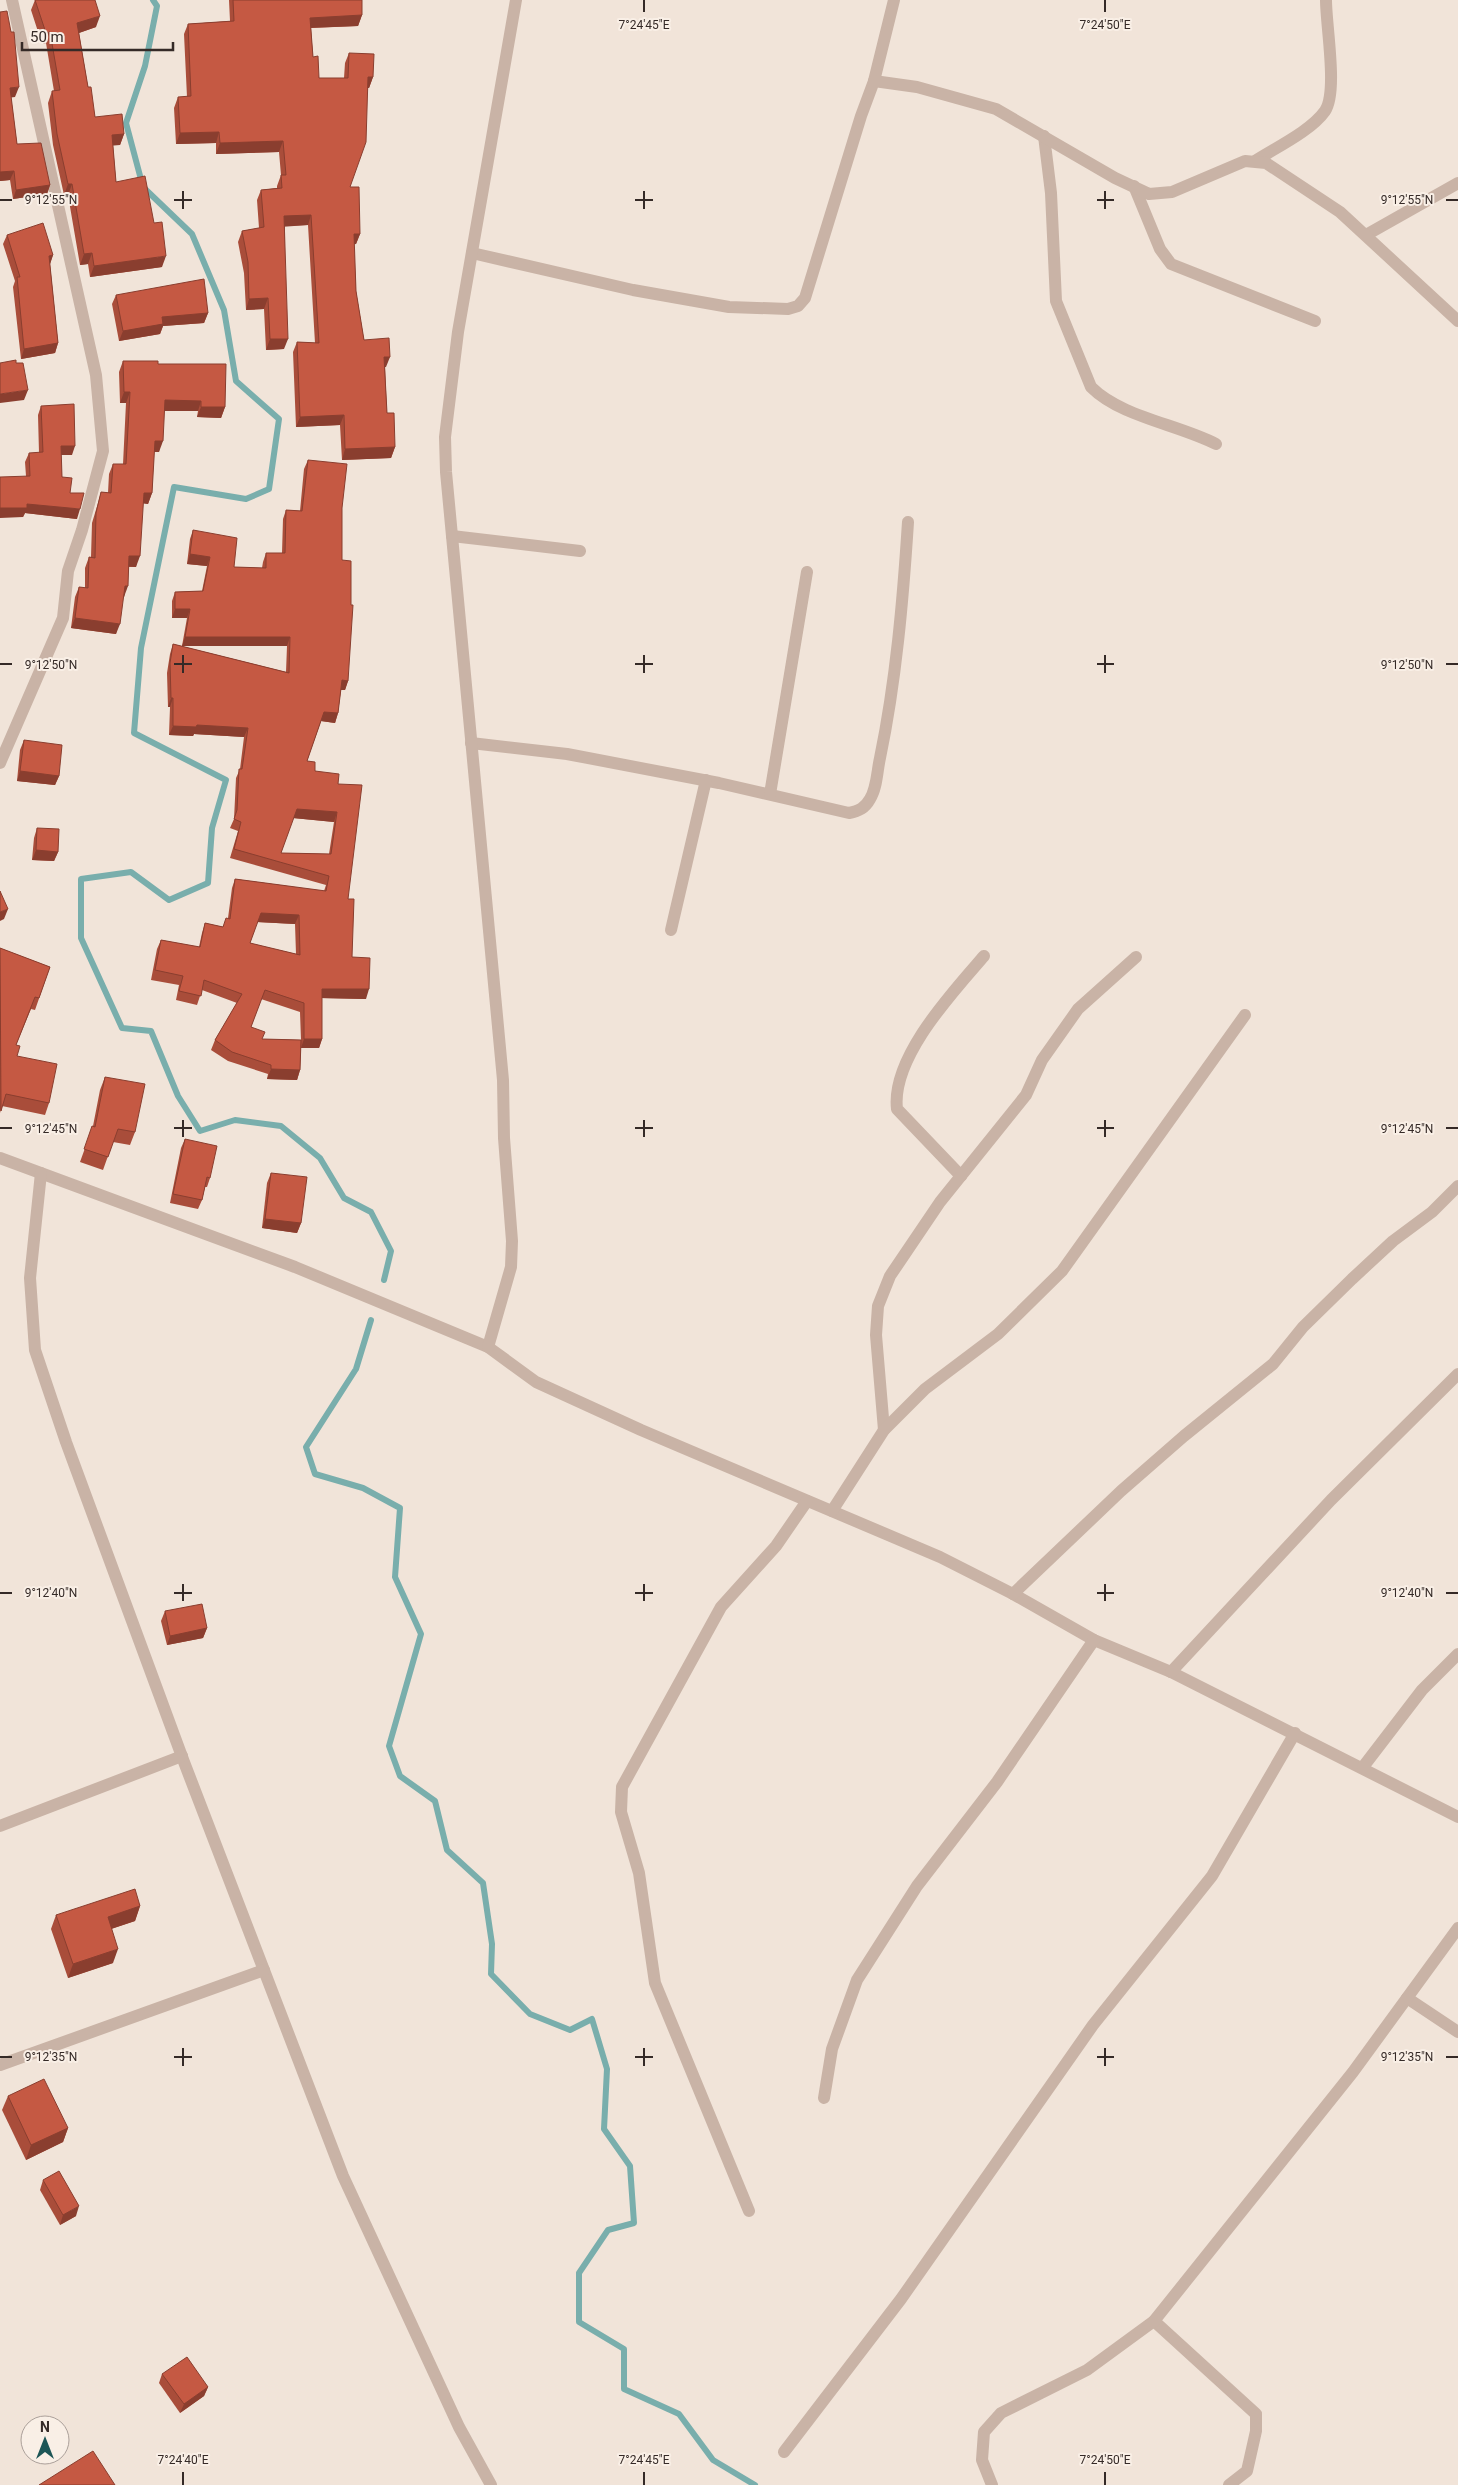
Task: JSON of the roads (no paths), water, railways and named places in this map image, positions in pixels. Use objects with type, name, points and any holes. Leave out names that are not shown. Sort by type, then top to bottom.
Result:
[{"type":"street","points":[[0,763],[63,618],[68,570],[82,530],[103,451],[96,375],[12,0]]},
{"type":"street","points":[[488,1347],[511,1267],[512,1241],[504,1138],[503,1080],[452,536],[446,437],[458,332],[516,0]]},
{"type":"street","points":[[472,253],[633,290],[730,307],[788,310],[798,306],[806,298],[861,116],[874,81],[894,0]]},
{"type":"street","points":[[1256,161],[1312,124],[1325,111],[1332,89],[1326,0]]},
{"type":"street","points":[[874,81],[917,87],[996,109],[1115,178],[1148,194],[1172,192],[1245,161],[1266,163],[1281,171],[1340,212],[1458,321]]},
{"type":"street","points":[[1044,136],[1051,193],[1056,302],[1091,387],[1102,398],[1117,406],[1195,433],[1216,444]]},
{"type":"street","points":[[1366,235],[1458,183]]},
{"type":"street","points":[[1134,186],[1160,249],[1171,264],[1315,321]]},
{"type":"street","points":[[471,743],[567,754],[706,780],[849,812],[858,811],[866,806],[872,797],[886,733],[904,577],[908,522]]},
{"type":"street","points":[[452,536],[580,552]]},
{"type":"street","points":[[770,794],[807,572]]},
{"type":"street","points":[[671,930],[706,780]]},
{"type":"street","points":[[961,1176],[897,1109],[895,1095],[902,1072],[935,1013],[984,956]]},
{"type":"street","points":[[884,1430],[876,1335],[878,1306],[890,1276],[940,1202],[1026,1095],[1042,1060],[1078,1009],[1136,957]]},
{"type":"street","points":[[832,1511],[884,1430],[925,1389],[998,1334],[1062,1272],[1244,1015]]},
{"type":"street","points":[[0,1158],[295,1268],[488,1347],[536,1382],[641,1430],[940,1557],[1013,1594],[1094,1640],[1172,1672],[1363,1767],[1458,1817]]},
{"type":"street","points":[[41,1173],[30,1278],[35,1350],[66,1442],[182,1756],[343,2176],[460,2427],[491,2485]]},
{"type":"street","points":[[1013,1594],[1121,1491],[1184,1436],[1273,1364],[1303,1327],[1393,1241],[1432,1212],[1458,1186]]},
{"type":"street","points":[[1172,1672],[1330,1500],[1458,1374]]},
{"type":"street","points":[[749,2211],[655,1983],[639,1873],[621,1812],[622,1786],[721,1607],[776,1546],[808,1501]]},
{"type":"street","points":[[824,2098],[832,2049],[857,1980],[917,1886],[997,1782],[1094,1640]]},
{"type":"street","points":[[1363,1767],[1422,1690],[1458,1654]]},
{"type":"street","points":[[784,2452],[901,2299],[1093,2025],[1212,1876],[1295,1733]]},
{"type":"street","points":[[0,1826],[182,1756]]},
{"type":"street","points":[[992,2485],[982,2460],[984,2432],[1001,2412],[1087,2370],[1154,2321],[1353,2072],[1458,1928]]},
{"type":"street","points":[[0,2065],[264,1970]]},
{"type":"street","points":[[1407,1998],[1458,2032]]},
{"type":"street","points":[[1154,2321],[1256,2414],[1256,2431],[1247,2471],[1229,2485]]},
{"type":"waterway","points":[[153,0],[157,6],[145,66],[126,123],[143,187],[192,234],[224,310],[236,381],[279,419],[269,489],[246,499],[174,487],[141,648],[134,733],[226,780],[212,828],[208,883],[169,900],[131,872],[81,879],[81,938],[122,1028],[151,1031],[178,1096],[200,1131],[235,1120],[281,1126],[320,1158],[344,1198],[371,1212],[391,1251],[384,1280]]},
{"type":"waterway","points":[[371,1320],[356,1369],[306,1447],[315,1474],[363,1488],[400,1508],[395,1577],[421,1634],[389,1746],[400,1776],[435,1801],[447,1850],[483,1883],[492,1944],[491,1974],[530,2014],[570,2030],[592,2019],[607,2069],[604,2129],[630,2166],[634,2223],[608,2230],[579,2273],[579,2322],[624,2349],[624,2389],[679,2414],[713,2460],[755,2485]]}]
